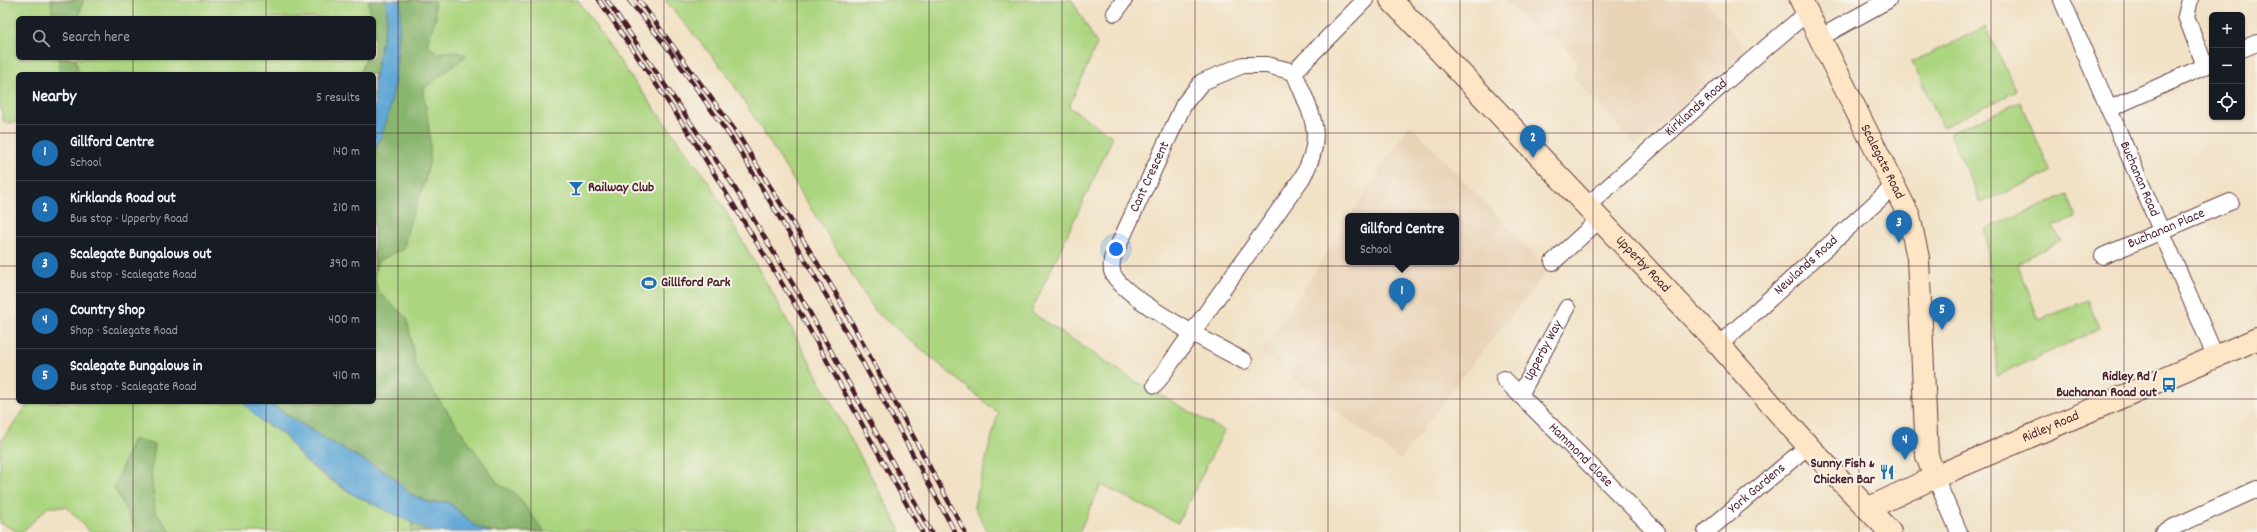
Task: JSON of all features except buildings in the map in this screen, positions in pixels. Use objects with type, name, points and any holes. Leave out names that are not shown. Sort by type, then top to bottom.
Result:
[{"type":"street","points":[[1115,13],[1124,0]]},
{"type":"street","points":[[1155,385],[1302,178],[1312,160],[1316,134],[1311,114],[1294,72],[1365,0]]},
{"type":"street","name":"Upperby Road","points":[[1391,0],[1719,345],[1808,446],[1869,508],[1890,532]]},
{"type":"street","points":[[1820,37],[1888,0]]},
{"type":"street","name":"Buchanan Road","points":[[2062,0],[2216,358]]},
{"type":"street","points":[[2109,109],[2208,64],[2186,16],[2190,0]]},
{"type":"street","name":"Kirklands Road","points":[[1553,262],[1593,213],[1804,6]]},
{"type":"street","name":"Scalegate Road","points":[[1804,6],[1909,216],[1918,258],[1927,456],[1935,477]]},
{"type":"street","points":[[2245,49],[2257,43]]},
{"type":"street","name":"Cant Crescent","points":[[1244,361],[1192,332],[1130,293],[1112,272],[1112,259],[1184,104],[1202,82],[1244,65],[1267,65],[1294,72]]},
{"type":"street","name":"Newlands Road","points":[[1719,345],[1894,186]]},
{"type":"street","name":"Buchanan Place","points":[[2103,256],[2230,202]]},
{"type":"street","name":"Upperby Way","points":[[1520,395],[1567,308]]},
{"type":"street","name":"Ridley Road","points":[[1869,508],[1935,477],[2216,358],[2257,339]]},
{"type":"street","name":"Hammond Close","points":[[1504,379],[1657,532]]},
{"type":"street","name":"York Gardens","points":[[1706,532],[1808,446]]},
{"type":"street","points":[[1935,477],[1959,532]]},
{"type":"street","points":[[2163,532],[2257,489]]},
{"type":"shaded area","points":[[1505,0],[1705,0],[1748,50],[1637,146],[1572,76],[1579,62],[1554,36],[1543,37]]},
{"type":"shaded area","points":[[1410,124],[1548,270],[1471,366],[1400,460],[1262,353],[1345,225],[1345,265],[1459,265],[1459,213],[1352,213]]},
{"type":"green space","points":[[0,0],[386,0],[375,72],[16,72],[16,122],[4,123],[0,106]]},
{"type":"green space","points":[[51,0],[83,0],[79,16],[53,16]]},
{"type":"green space","points":[[369,0],[386,0],[388,16],[376,72],[361,72],[365,60],[376,60],[376,16],[370,16]]},
{"type":"green space","points":[[401,0],[578,0],[628,73],[708,181],[774,296],[901,532],[490,532],[448,502],[271,404],[376,404],[376,147],[380,140],[401,11]]},
{"type":"green space","points":[[401,0],[434,0],[436,17],[427,45],[437,53],[454,51],[467,55],[423,89],[429,126],[430,145],[427,174],[408,227],[404,249],[378,261],[376,267],[376,147],[380,140],[397,50]]},
{"type":"green space","points":[[665,0],[1072,0],[1097,44],[1069,107],[1113,137],[1031,312],[1132,379],[1224,431],[1178,523],[1101,485],[1079,532],[988,532],[974,506],[998,413],[875,311],[727,74]]},
{"type":"green space","points":[[1985,27],[2017,91],[1943,127],[1912,62]]},
{"type":"green space","points":[[58,60],[76,60],[78,72],[60,72]]},
{"type":"green space","points":[[2020,102],[2051,172],[1981,203],[1950,133]]},
{"type":"green space","points":[[2068,194],[2076,218],[2053,226],[2061,241],[2017,263],[2039,320],[2088,300],[2099,329],[1997,376],[1986,229]]},
{"type":"green space","points":[[376,282],[378,292],[407,318],[416,367],[499,485],[514,492],[545,532],[490,532],[475,526],[448,502],[431,503],[410,494],[392,476],[322,437],[270,404],[376,404]]},
{"type":"green space","points":[[28,404],[244,404],[261,421],[283,434],[306,462],[328,479],[354,495],[432,532],[90,532],[67,507],[48,507],[22,532],[19,532],[0,523],[0,442]]},
{"type":"green space","points":[[133,439],[155,445],[151,471],[155,512],[171,532],[137,532],[114,487]]},
{"type":"green space","points":[[413,522],[432,532],[410,532]]},
{"type":"water","points":[[386,0],[401,0],[396,65],[391,101],[382,135],[376,147],[376,72],[387,16]]},
{"type":"water","points":[[244,404],[270,404],[322,437],[392,476],[410,494],[431,503],[448,502],[475,526],[490,532],[432,532],[354,495],[306,462],[283,434],[261,421]]},
{"type":"railway","points":[[599,0],[691,136],[802,316],[922,532]]},
{"type":"railway","points":[[607,0],[731,182],[809,311],[931,532]]},
{"type":"railway","points":[[629,0],[670,51],[738,148],[827,297],[955,532]]},
{"type":"railway","points":[[639,0],[737,133],[834,290],[965,532]]},
{"type":"place","name":"Kirklands Road out","points":[[1533,158]]},
{"type":"place","name":"Railway Club","points":[[576,188]]},
{"type":"place","name":"Scalegate Bungalows out","points":[[1899,243]]},
{"type":"place","name":"Gilllford Park","points":[[649,283]]},
{"type":"place","name":"Gillford Centre","points":[[1402,311]]},
{"type":"place","name":"Scalegate Bungalows in","points":[[1942,330]]},
{"type":"place","name":"Ridley Rd / Buchanan Road out","points":[[2169,385]]},
{"type":"place","name":"Country Shop","points":[[1905,460]]},
{"type":"place","name":"Sunny Fish & Chicken Bar","points":[[1887,472]]}]
